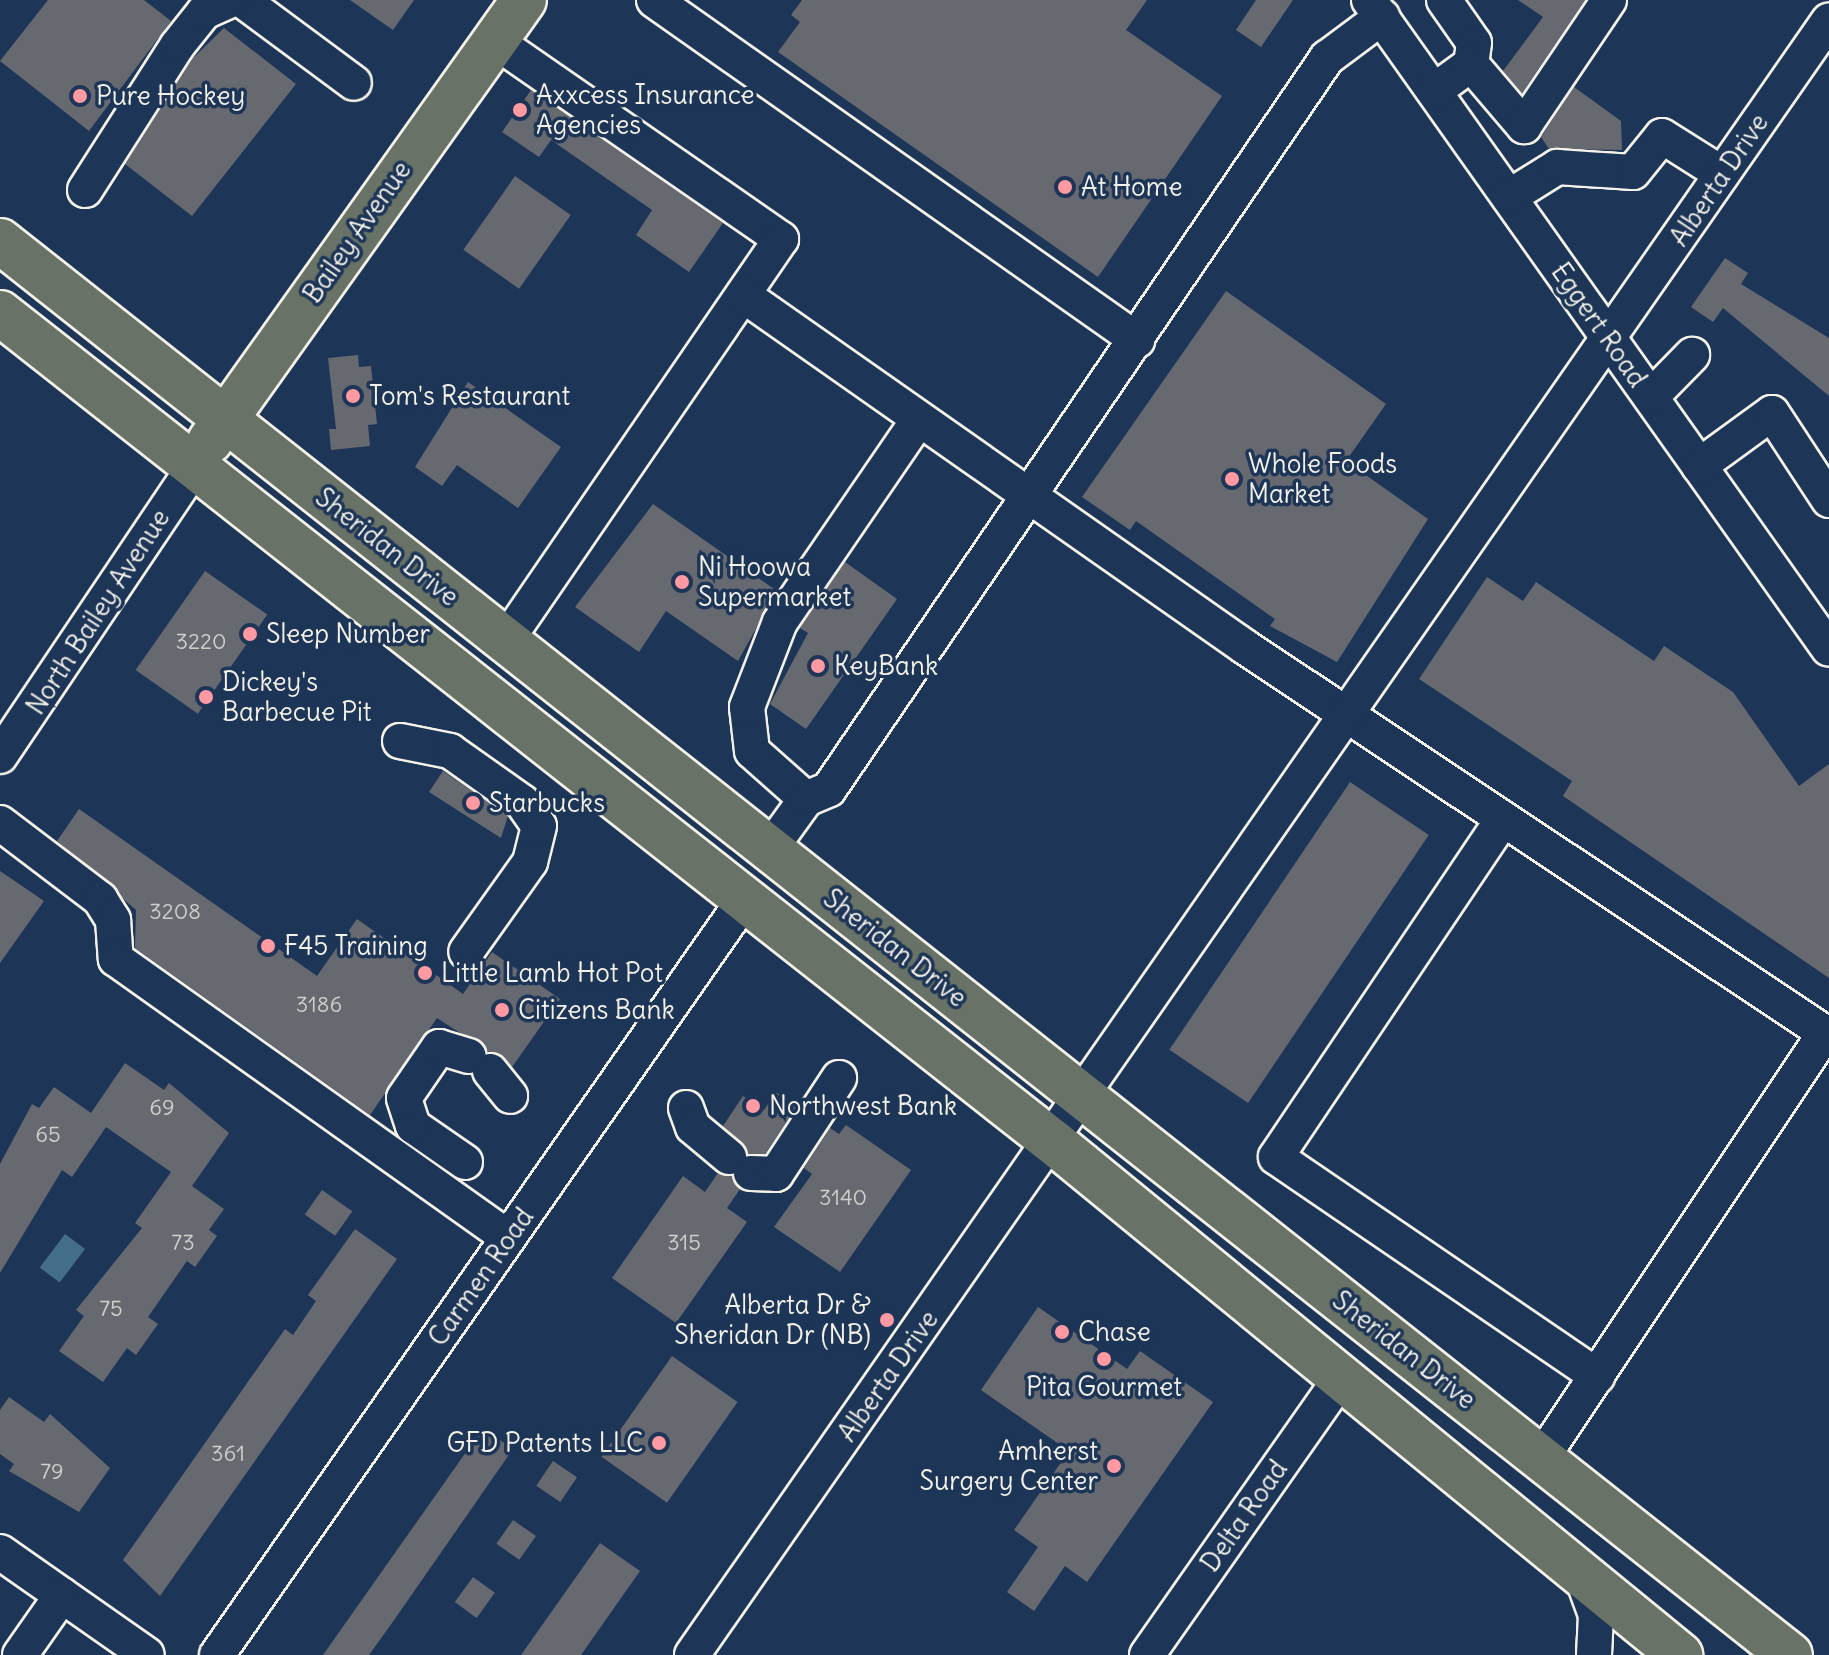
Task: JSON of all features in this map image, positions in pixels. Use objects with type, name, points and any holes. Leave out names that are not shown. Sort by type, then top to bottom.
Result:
[{"type":"main road","name":"Bailey Avenue","points":[[194,467],[524,0]]},
{"type":"main road","name":"Sheridan Drive","points":[[0,241],[1790,1655]]},
{"type":"main road","points":[[0,313],[1052,1141],[1679,1655]]},
{"type":"street","points":[[654,0],[1137,340]]},
{"type":"street","points":[[1434,91],[1471,64],[1474,43],[1444,0]]},
{"type":"street","points":[[1471,64],[1524,126],[1609,0]]},
{"type":"street","points":[[85,190],[204,12],[230,3],[354,83]]},
{"type":"street","points":[[770,849],[806,799],[829,789],[1031,497],[1327,58],[1375,6]]},
{"type":"street","name":"Eggert Road","points":[[1375,6],[1699,466],[1826,637]]},
{"type":"street","name":"Alberta Drive","points":[[692,1655],[1610,341],[1829,20]]},
{"type":"street","points":[[495,41],[781,239],[506,641]]},
{"type":"street","points":[[1509,197],[1557,167],[1633,172],[1662,136],[1722,174]]},
{"type":"street","points":[[743,295],[1347,716],[1827,1034],[1541,1459]]},
{"type":"street","points":[[1651,397],[1692,355]]},
{"type":"street","points":[[1699,466],[1772,413],[1829,500]]},
{"type":"street","points":[[806,799],[752,751],[747,707],[780,622],[919,419]]},
{"type":"street","name":"North Bailey Avenue","points":[[0,756],[194,467]]},
{"type":"street","points":[[400,741],[450,751],[522,802],[539,826],[530,862],[466,952]]},
{"type":"street","points":[[1503,819],[1276,1157],[1597,1376]]},
{"type":"street","points":[[0,823],[100,899],[113,920],[116,959],[508,1238]]},
{"type":"street","name":"Carmen Road","points":[[217,1655],[744,900]]},
{"type":"street","points":[[465,1162],[413,1126],[404,1098],[439,1047],[490,1074]]},
{"type":"street","points":[[686,1108],[693,1127],[740,1165],[776,1174],[839,1078]]},
{"type":"street","name":"Delta Road","points":[[1147,1655],[1341,1378]]},
{"type":"street","points":[[0,1552],[147,1655]]},
{"type":"street","points":[[1581,1574],[1596,1615],[1594,1655]]},
{"type":"street","points":[[20,1655],[62,1595]]},
{"type":"street","points":[[1642,1655],[1679,1655]]},
{"type":"water","points":[[65,1234],[85,1249],[60,1283],[40,1268]]},
{"type":"building","name":"Pure Hockey","points":[[48,0],[144,0],[171,21],[89,131],[0,61]]},
{"type":"building","points":[[350,0],[414,0],[393,30]]},
{"type":"building","name":"At Home","points":[[802,0],[1147,0],[1126,30],[1222,96],[1098,277],[778,52],[800,22],[791,15]]},
{"type":"building","points":[[1256,0],[1293,0],[1261,47],[1236,30]]},
{"type":"building","points":[[1518,0],[1585,0],[1522,93],[1503,71],[1543,17]]},
{"type":"building","points":[[224,28],[296,84],[192,216],[125,164],[193,58]]},
{"type":"building","points":[[1574,87],[1621,121],[1622,150],[1549,149],[1541,137]]},
{"type":"building","points":[[531,90],[723,223],[689,272],[636,235],[652,210],[551,140],[539,157],[502,132]]},
{"type":"building","points":[[515,176],[571,215],[519,289],[463,250]]},
{"type":"building","points":[[1725,258],[1748,273],[1741,284],[1829,338],[1829,396],[1723,308],[1713,322],[1691,307]]},
{"type":"building","name":"Whole Foods Market","points":[[1226,291],[1386,404],[1346,461],[1428,519],[1337,662],[1270,626],[1275,619],[1136,521],[1130,530],[1082,497]]},
{"type":"building","name":"Tom's Restaurant","points":[[358,355],[359,367],[371,366],[377,424],[368,425],[370,446],[331,450],[329,429],[336,429],[328,358]]},
{"type":"building","points":[[468,382],[561,447],[518,508],[457,465],[442,486],[415,467]]},
{"type":"building","name":"Ni Hoowa Supermarket","points":[[653,504],[777,591],[738,661],[666,611],[639,652],[575,607]]},
{"type":"building","name":"KeyBank","points":[[845,562],[897,599],[806,729],[770,704],[808,633],[800,628]]},
{"type":"building","points":[[205,571],[267,615],[198,714],[136,670]]},
{"type":"building","points":[[1487,577],[1523,601],[1536,582],[1654,661],[1664,646],[1733,692],[1799,786],[1829,764],[1829,978],[1563,796],[1572,781],[1419,679]]},
{"type":"building","name":"Starbucks","points":[[443,771],[508,816],[501,838],[429,792]]},
{"type":"building","points":[[1350,782],[1429,835],[1248,1103],[1169,1050]]},
{"type":"building","points":[[79,809],[317,976],[357,919],[463,994],[492,952],[560,999],[512,1067],[437,1018],[370,1115],[135,948],[136,910],[57,841]]},
{"type":"building","points":[[0,871],[44,901],[0,963]]},
{"type":"building","points":[[125,1063],[164,1090],[169,1083],[229,1133],[192,1186],[224,1209],[209,1230],[217,1236],[195,1267],[187,1261],[148,1317],[158,1324],[136,1355],[127,1348],[103,1382],[59,1351],[84,1316],[76,1310],[142,1228],[135,1223],[171,1172],[106,1127],[72,1177],[62,1170],[0,1273],[0,1164],[32,1104],[39,1108],[54,1087],[91,1113]]},
{"type":"building","points":[[776,1092],[797,1106],[765,1154],[748,1154],[723,1126],[743,1096],[764,1110]]},
{"type":"building","points":[[846,1125],[911,1170],[840,1272],[774,1227],[812,1174],[804,1168],[830,1128],[839,1134]]},
{"type":"building","points":[[718,1173],[732,1176],[740,1189],[727,1208],[747,1222],[676,1323],[612,1278],[683,1176],[705,1192]]},
{"type":"building","points":[[322,1190],[352,1211],[335,1236],[305,1215]]},
{"type":"building","points":[[355,1229],[397,1259],[160,1596],[123,1560],[285,1329],[293,1335],[316,1301],[308,1295]]},
{"type":"building","name":"Amherst Surgery Center","points":[[1038,1307],[1127,1369],[1140,1351],[1213,1402],[1087,1582],[1065,1566],[1034,1611],[1007,1592],[1038,1547],[1014,1530],[1069,1451],[981,1390]]},
{"type":"building","points":[[672,1356],[738,1402],[667,1503],[601,1457]]},
{"type":"building","points":[[9,1397],[44,1422],[50,1414],[110,1468],[79,1512],[9,1471],[14,1464],[0,1454],[0,1410]]},
{"type":"building","points":[[483,1428],[513,1449],[392,1623],[369,1655],[323,1655]]},
{"type":"building","points":[[553,1461],[577,1477],[560,1502],[536,1486]]},
{"type":"building","points":[[513,1520],[536,1536],[519,1560],[496,1544]]},
{"type":"building","points":[[600,1543],[640,1571],[581,1655],[521,1655]]},
{"type":"building","points":[[473,1577],[495,1593],[477,1618],[455,1602]]},
{"type":"place","name":"Pure Hockey","points":[[80,96]]},
{"type":"place","name":"Axxcess Insurance Agencies","points":[[520,110]]},
{"type":"place","name":"At Home","points":[[1065,187]]},
{"type":"place","name":"Tom's Restaurant","points":[[353,396]]},
{"type":"place","name":"Whole Foods Market","points":[[1232,479]]},
{"type":"place","name":"Ni Hoowa Supermarket","points":[[682,582]]},
{"type":"place","name":"Sleep Number","points":[[250,634]]},
{"type":"place","name":"KeyBank","points":[[818,666]]},
{"type":"place","name":"Dickey's Barbecue Pit","points":[[206,697]]},
{"type":"place","name":"Starbucks","points":[[473,803]]},
{"type":"place","name":"F45 Training","points":[[268,946]]},
{"type":"place","name":"Little Lamb Hot Pot","points":[[425,973]]},
{"type":"place","name":"Citizens Bank","points":[[502,1010]]},
{"type":"place","name":"Northwest Bank","points":[[753,1106]]},
{"type":"place","name":"Alberta Dr & Sheridan Dr (NB)","points":[[887,1320]]},
{"type":"place","name":"Chase","points":[[1062,1332]]},
{"type":"place","name":"Pita Gourmet","points":[[1104,1359]]},
{"type":"place","name":"GFD Patents LLC","points":[[659,1443]]},
{"type":"place","name":"Amherst Surgery Center","points":[[1114,1466]]}]
